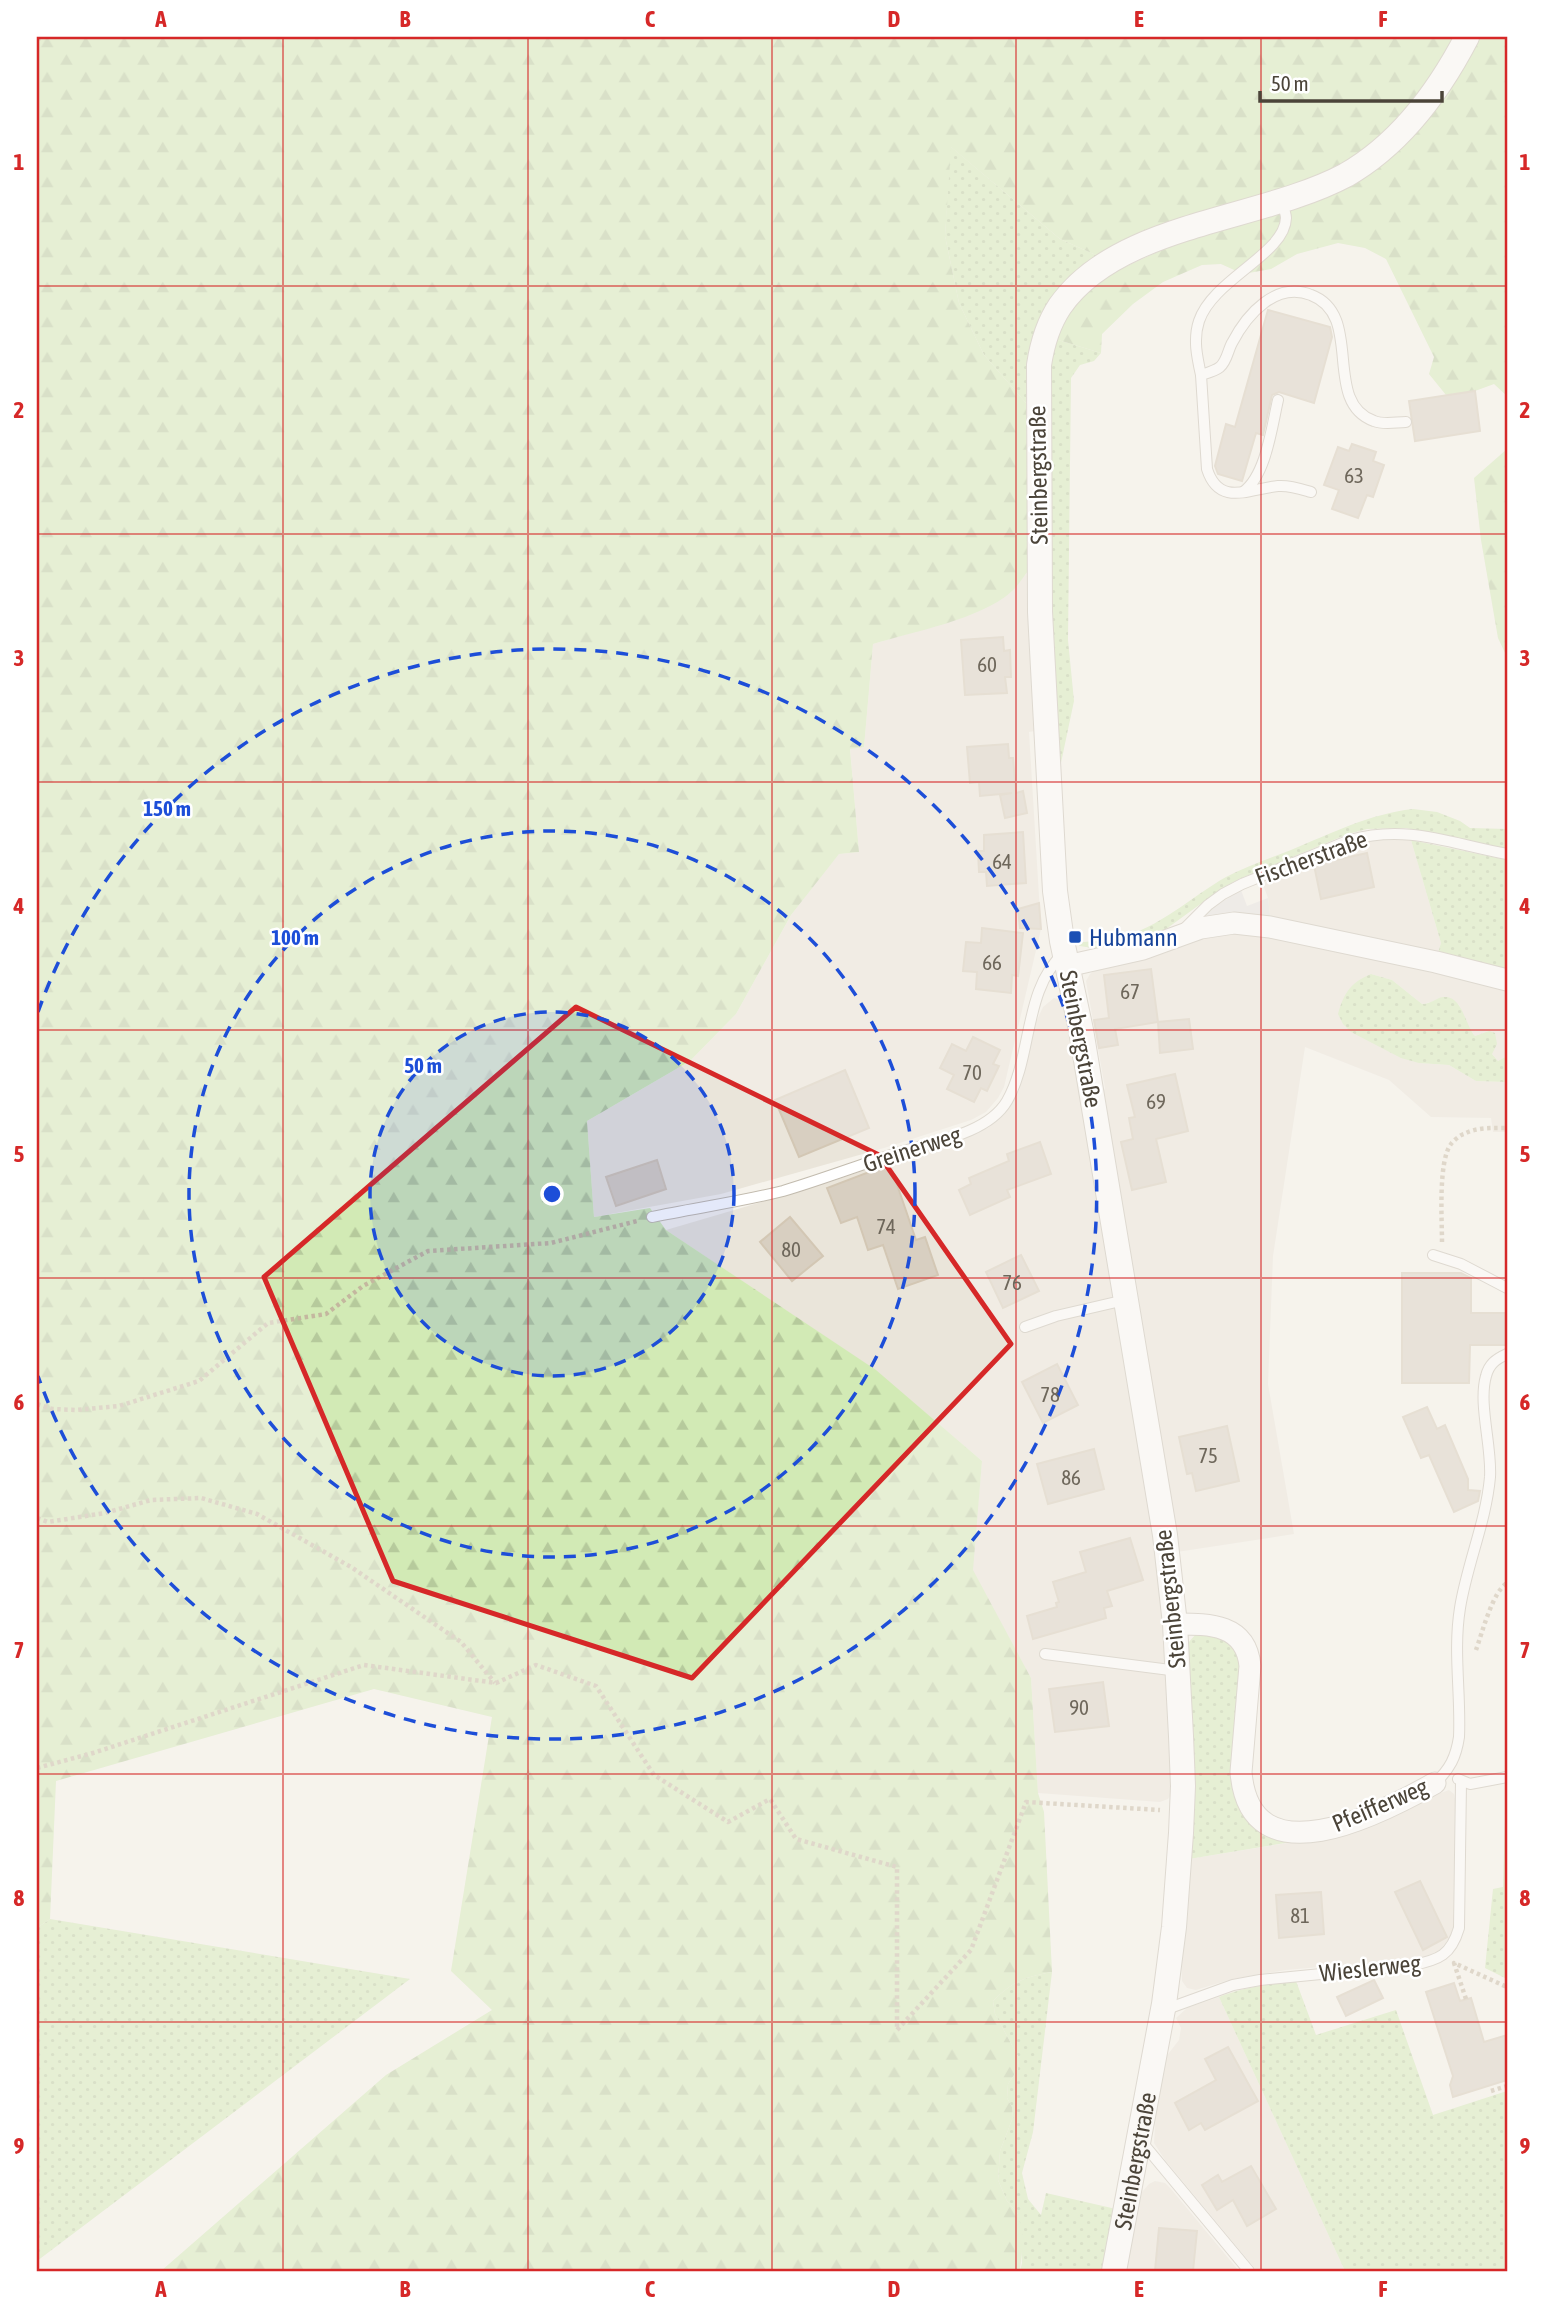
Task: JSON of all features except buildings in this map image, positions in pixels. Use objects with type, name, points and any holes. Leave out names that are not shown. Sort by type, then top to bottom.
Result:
[{"type":"street","name":"Steinbergstraße","points":[[1114,2271],[1164,2010],[1174,1927],[1182,1811],[1181,1736],[1175,1624],[1165,1535],[1081,1030],[1055,891],[1040,612],[1037,381],[1046,336],[1059,308],[1091,275],[1120,256],[1166,236],[1281,202],[1348,173],[1386,145],[1423,108],[1467,37]]},
{"type":"street","name":"Fischerstraße","points":[[1066,960],[1122,954],[1216,925],[1251,924],[1436,962],[1507,980]]},
{"type":"street","name":"Pfeifferweg","points":[[1175,1624],[1211,1625],[1225,1629],[1236,1636],[1247,1650],[1250,1666],[1242,1785],[1252,1808],[1269,1826],[1279,1831],[1315,1832],[1380,1810],[1441,1777]]},
{"type":"lane","points":[[1281,202],[1286,219],[1276,242],[1225,284],[1199,319],[1196,351],[1201,375],[1208,469],[1210,477],[1219,489],[1233,493],[1282,486],[1311,492]]},
{"type":"lane","points":[[1201,375],[1218,369],[1224,363],[1232,342],[1252,314],[1267,300],[1291,290],[1310,294],[1324,301],[1339,323],[1349,393],[1354,404],[1373,421],[1406,422]]},
{"type":"lane","points":[[1243,492],[1250,487],[1262,463],[1278,400]]},
{"type":"lane","name":"Fischerstraße","points":[[1175,938],[1223,894],[1325,850],[1368,835],[1406,833],[1507,854]]},
{"type":"lane","name":"Greinerweg","points":[[652,1217],[780,1191],[985,1123],[999,1112],[1013,1090],[1040,989],[1049,969],[1066,960]]},
{"type":"lane","points":[[1437,1256],[1461,1264],[1507,1289]]},
{"type":"lane","points":[[1026,1327],[1056,1316],[1125,1300]]},
{"type":"lane","name":"Pfeifferweg","points":[[1441,1777],[1454,1761],[1459,1737],[1457,1644],[1460,1610],[1490,1479],[1484,1385],[1490,1366],[1496,1359],[1507,1354]]},
{"type":"lane","points":[[1045,1654],[1178,1671]]},
{"type":"lane","points":[[1441,1777],[1470,1784],[1482,1784],[1507,1777]]},
{"type":"lane","name":"Wieslerweg","points":[[1164,2010],[1233,1985],[1413,1965],[1443,1956],[1454,1944],[1459,1928],[1461,1782]]},
{"type":"lane","points":[[1140,2140],[1249,2271]]},
{"type":"path","points":[[37,39],[44,37]]},
{"type":"path","points":[[1437,1256],[1442,1185],[1451,1144],[1465,1133],[1484,1128],[1507,1128]]},
{"type":"path","points":[[37,1404],[52,1409],[76,1410],[119,1406],[199,1381],[268,1323],[326,1314],[363,1286],[428,1251],[551,1243],[652,1217]]},
{"type":"path","points":[[37,1518],[48,1522],[105,1514],[152,1500],[201,1497],[257,1514],[351,1567],[461,1642],[496,1683]]},
{"type":"path","points":[[1459,1686],[1495,1595],[1507,1583]]},
{"type":"path","points":[[37,1768],[93,1753],[364,1665],[496,1683],[536,1665],[596,1686],[654,1775],[727,1822],[770,1799],[796,1839],[897,1867],[897,2031],[971,1950],[1026,1802],[1182,1811]]},
{"type":"path","points":[[1466,1999],[1454,1963],[1507,1987]]},
{"type":"path","points":[[1491,2091],[1507,2086]]},
{"type":"highlighted area","points":[[576,1007],[879,1155],[1011,1344],[692,1678],[393,1581],[264,1277]]},
{"type":"shaded area","points":[[1029,570],[1035,731],[1029,732],[1041,929],[1004,1087],[998,1098],[986,1112],[971,1120],[884,1148],[721,1194],[594,1217],[587,1121],[690,1061],[736,1014],[791,915],[828,867],[839,854],[859,852],[850,748],[864,747],[873,644],[961,618],[1011,592]]},
{"type":"shaded area","points":[[1388,838],[1411,840],[1441,943],[1437,956],[1271,922],[1268,898],[1262,882],[1352,845]]},
{"type":"shaded area","points":[[1241,890],[1247,906],[1268,898],[1271,922],[1199,920],[1211,909]]},
{"type":"shaded area","points":[[1250,931],[1507,987],[1507,1056],[1498,1061],[1492,1054],[1489,1031],[1475,1036],[1459,1005],[1449,998],[1422,1004],[1392,980],[1371,974],[1419,1063],[1449,1065],[1476,1081],[1507,1082],[1507,1132],[1493,1132],[1491,1118],[1431,1117],[1389,1080],[1305,1047],[1273,1256],[1268,1384],[1294,1534],[1177,1552],[1102,1095],[1105,1088],[1086,981],[1094,971],[1203,935]]},
{"type":"shaded area","points":[[1054,998],[1062,1000],[1067,1015],[1155,1536],[1165,1625],[1173,1786],[1168,1799],[1160,1802],[1038,1793],[1031,1678],[972,1570],[982,1461],[875,1370],[666,1230],[830,1182],[954,1142],[988,1128],[1010,1106],[1018,1092],[1036,1022],[1043,1007]]},
{"type":"shaded area","points":[[1449,1790],[1455,1799],[1453,1928],[1451,1936],[1439,1951],[1433,1955],[1412,1959],[1286,1970],[1232,1979],[1196,1990],[1187,1988],[1182,1981],[1181,1955],[1189,1859],[1317,1838]]},
{"type":"shaded area","points":[[1219,1997],[1345,2271],[1257,2271],[1154,2143],[1156,2108],[1165,2058],[1179,2040],[1181,2028],[1176,2018],[1187,2008]]},
{"type":"shaded area","points":[[1155,2181],[1165,2183],[1171,2189],[1239,2271],[1125,2271],[1142,2192]]},
{"type":"green space","points":[[37,37],[1455,37],[1414,102],[1379,137],[1343,164],[1306,183],[1098,256],[1060,239],[951,147],[945,236],[959,303],[984,355],[1026,403],[1029,570],[1011,592],[982,610],[945,624],[873,644],[864,747],[850,749],[859,852],[839,854],[791,915],[736,1014],[690,1061],[587,1121],[594,1217],[650,1208],[666,1230],[876,1370],[982,1461],[973,1570],[1031,1678],[1038,1793],[1044,1812],[1052,1972],[1020,1981],[993,2001],[995,2014],[1019,2058],[1018,2069],[1008,2084],[1007,2098],[1013,2117],[1000,2151],[998,2180],[1007,2201],[1018,2214],[1023,2236],[1020,2271],[161,2271],[386,2075],[492,2010],[451,1971],[492,1717],[374,1689],[56,1781],[50,1919],[37,1928]]},
{"type":"green space","points":[[1479,37],[1507,37],[1507,396],[1494,384],[1475,391],[1446,395],[1429,374],[1434,357],[1386,259],[1365,248],[1338,243],[1297,254],[1271,269],[1243,274],[1221,264],[1202,265],[1163,282],[1133,304],[1102,334],[1101,353],[1055,339],[1076,302],[1110,274],[1170,246],[1313,202]]},
{"type":"green space","points":[[950,146],[1060,239],[1098,256],[1028,364],[1026,403],[984,355],[959,303],[945,236]]},
{"type":"green space","points":[[1055,339],[1101,353],[1094,361],[1080,365],[1071,378],[1068,640],[1074,701],[1058,777],[1050,612],[1047,382]]},
{"type":"green space","points":[[1507,449],[1507,657],[1498,638],[1481,540],[1474,478]]},
{"type":"green space","points":[[1413,809],[1437,812],[1470,828],[1507,829],[1507,849],[1406,828],[1367,829],[1348,834],[1239,879],[1162,932],[1105,950],[1076,943],[1114,939],[1134,933],[1161,920],[1242,869],[1366,820]]},
{"type":"green space","points":[[1411,840],[1507,860],[1507,974],[1437,956],[1441,943]]},
{"type":"green space","points":[[1371,974],[1392,980],[1422,1004],[1443,997],[1455,1001],[1475,1036],[1489,1031],[1495,1033],[1497,1044],[1492,1054],[1498,1061],[1507,1056],[1507,1082],[1476,1081],[1449,1065],[1419,1063],[1401,1058],[1351,1032],[1338,1014],[1340,1007],[1353,985]]},
{"type":"green space","points":[[1196,1634],[1222,1635],[1242,1657],[1236,1787],[1303,1840],[1189,1859],[1188,1643]]},
{"type":"green space","points":[[1506,1782],[1507,1979],[1485,1968],[1493,1889],[1503,1887]]},
{"type":"green space","points":[[50,1919],[410,1979],[37,2261],[37,1928]]},
{"type":"green space","points":[[1052,1972],[1033,2132],[1022,2173],[1028,2199],[1041,2215],[1046,2193],[1116,2209],[1104,2271],[1020,2271],[1022,2263],[1018,2214],[1007,2201],[998,2180],[1000,2151],[1013,2117],[1007,2098],[1008,2084],[1018,2069],[1019,2058],[995,2014],[993,2001],[1020,1981]]},
{"type":"green space","points":[[1296,1981],[1316,2035],[1396,2010],[1433,2115],[1507,2091],[1507,2271],[1345,2271],[1219,1997],[1247,1988]]},
{"type":"place","name":"Hubmann","points":[[1075,937]]}]
